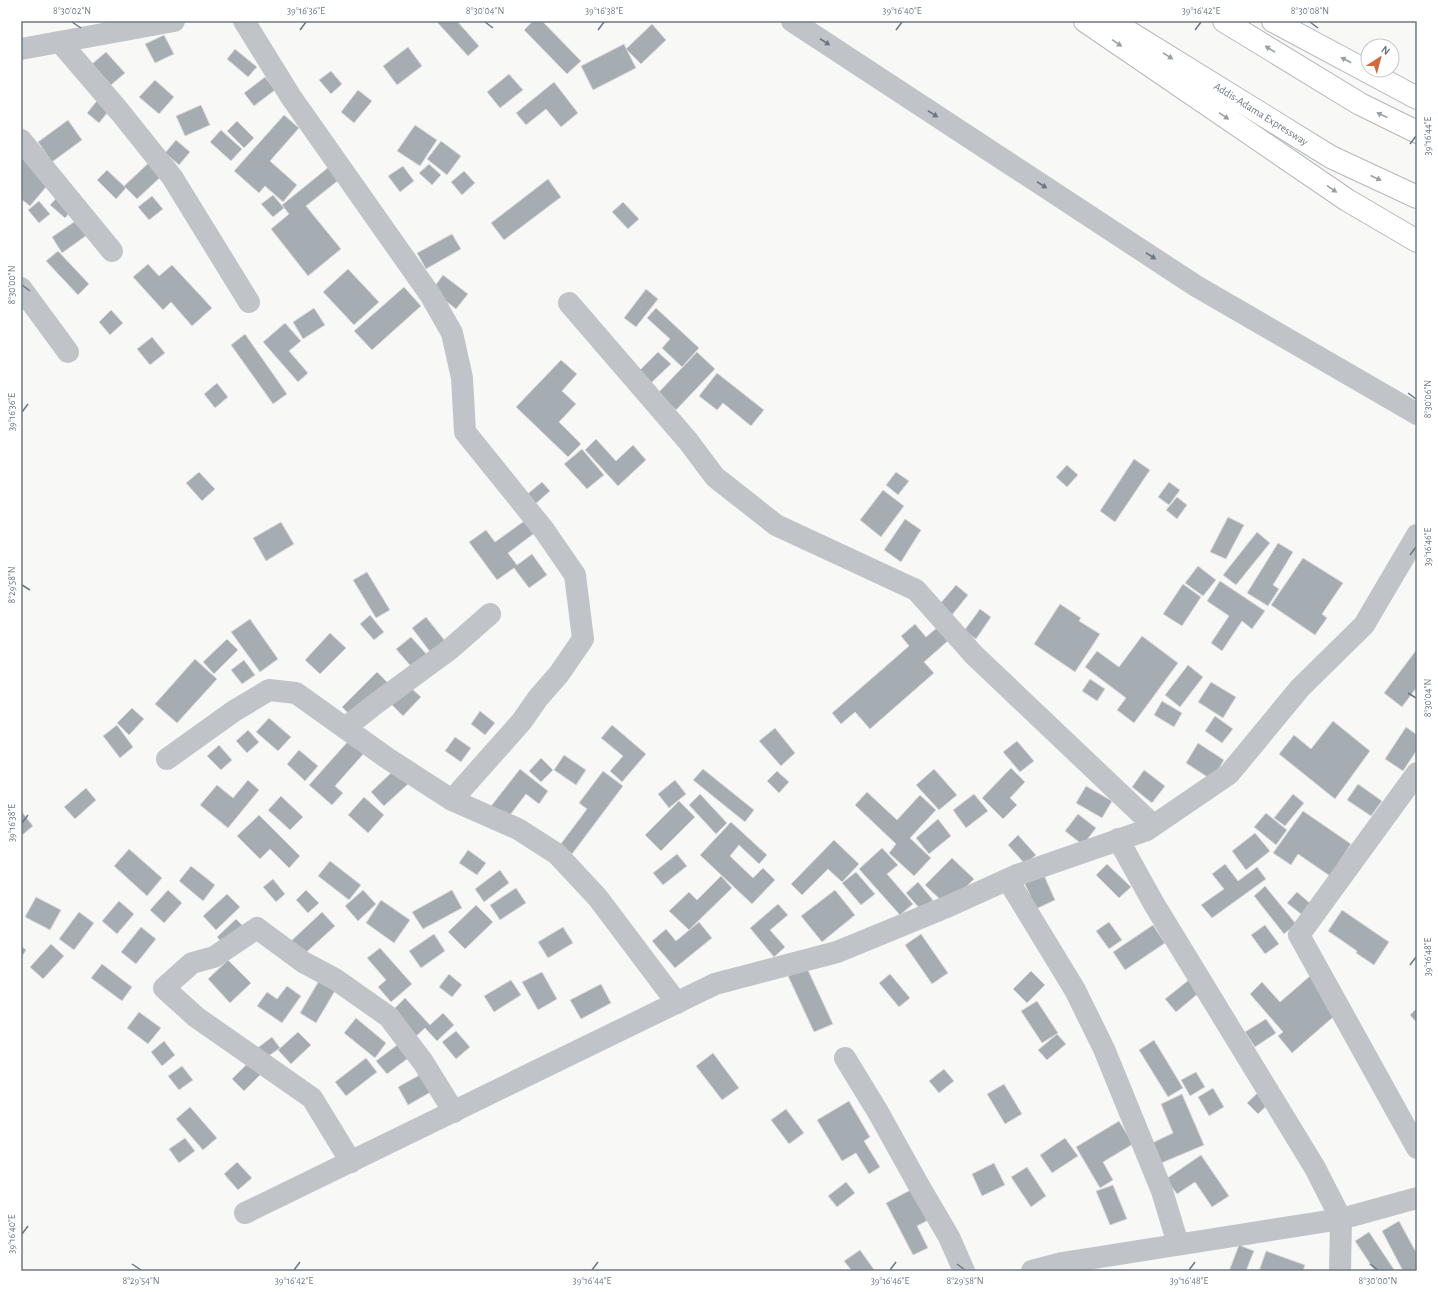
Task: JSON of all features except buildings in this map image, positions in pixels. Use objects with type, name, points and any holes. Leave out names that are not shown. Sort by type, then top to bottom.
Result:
[{"type":"highway","points":[[1085,21],[1347,200],[1417,241]]},
{"type":"highway","name":"Addis-Adama Expressway","points":[[1111,21],[1331,157],[1417,198]]},
{"type":"highway","points":[[1224,21],[1360,104],[1417,132]]},
{"type":"highway","points":[[1273,21],[1417,98]]},
{"type":"street","points":[[21,50],[174,21]]},
{"type":"street","points":[[244,21],[292,97],[431,296],[452,333],[462,378],[465,432],[544,530],[575,575],[583,639],[559,674],[538,698],[522,721],[452,800]]},
{"type":"street","points":[[792,21],[1196,286],[1417,414]]},
{"type":"street","points":[[60,42],[120,112],[172,177],[249,302]]},
{"type":"street","points":[[21,140],[112,251]]},
{"type":"street","points":[[21,288],[68,352]]},
{"type":"street","points":[[569,303],[688,441],[715,477],[776,525],[916,590],[974,655],[1154,825]]},
{"type":"street","points":[[245,1213],[715,984],[837,952],[1008,880],[1118,839],[1147,830],[1229,774],[1300,688],[1364,625],[1417,535]]},
{"type":"street","points":[[345,728],[374,704],[449,650],[490,614]]},
{"type":"street","points":[[167,759],[234,711],[269,690],[296,693],[388,758],[452,800],[518,829],[557,854],[598,898],[676,1003]]},
{"type":"street","points":[[1417,773],[1299,935],[1417,1148]]},
{"type":"street","points":[[1118,839],[1158,910],[1315,1168],[1341,1219],[1340,1271]]},
{"type":"street","points":[[1008,880],[1075,990],[1104,1049],[1162,1191],[1178,1244]]},
{"type":"street","points":[[351,1162],[312,1098],[196,1017],[164,988],[192,963],[214,957],[257,928],[303,962],[335,979],[389,1017],[423,1062],[454,1112]]},
{"type":"street","points":[[845,1058],[878,1112],[949,1236],[964,1271]]},
{"type":"street","points":[[1032,1271],[1061,1267],[1178,1244],[1341,1219],[1417,1198]]}]
